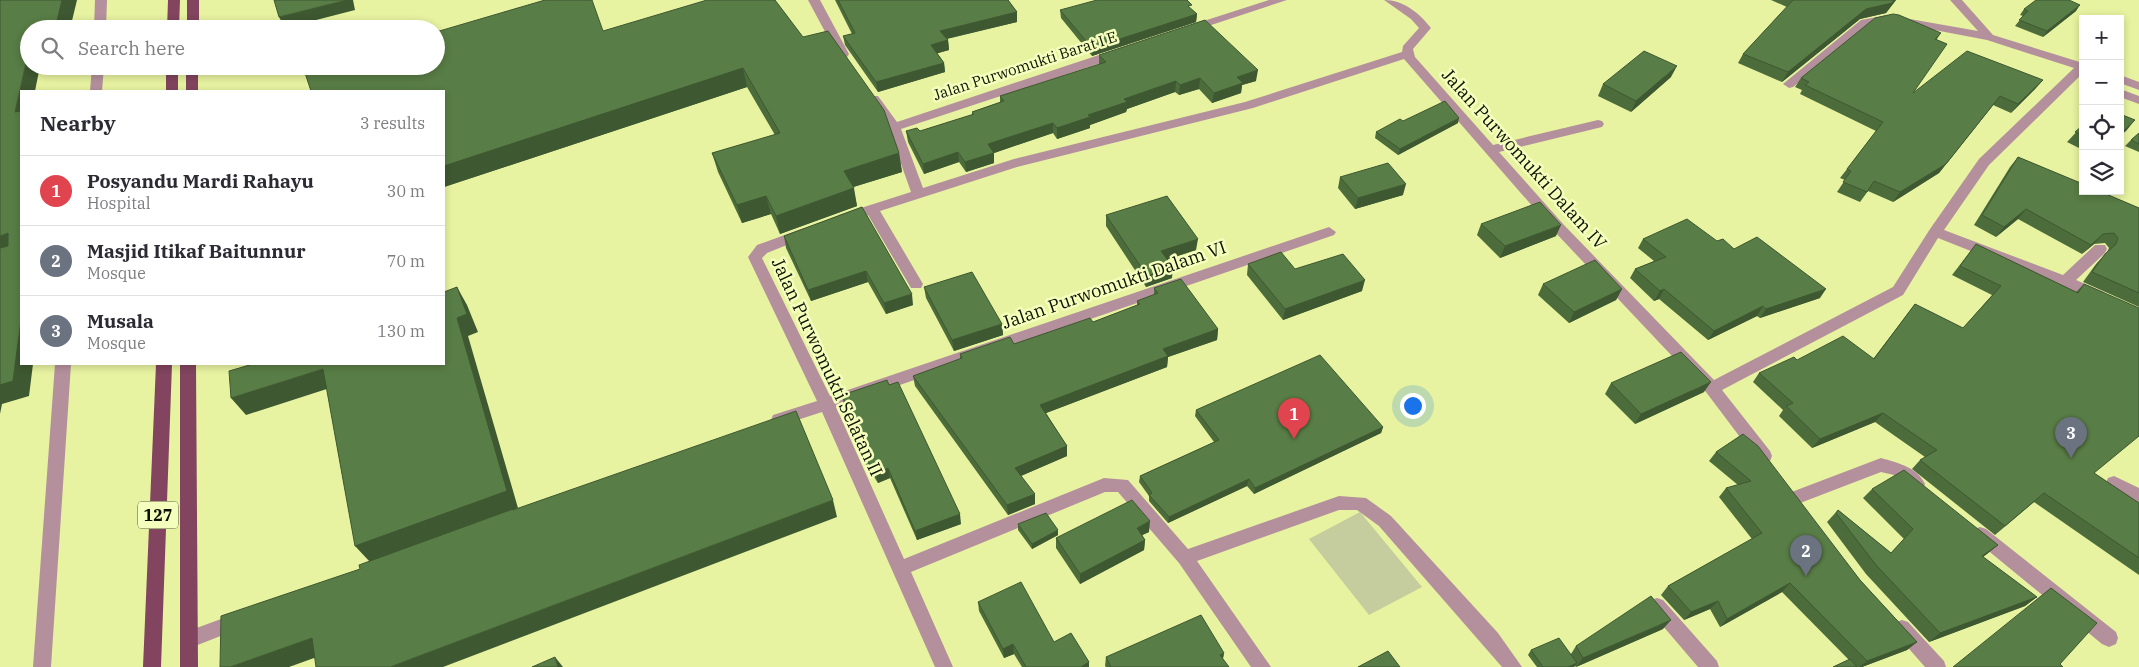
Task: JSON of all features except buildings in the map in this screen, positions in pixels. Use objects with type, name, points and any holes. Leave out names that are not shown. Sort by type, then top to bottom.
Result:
[{"type":"main road","points":[[173,20],[174,2],[192,0],[193,20]]},
{"type":"main road","points":[[172,75],[172,90]]},
{"type":"main road","points":[[192,75],[192,90]]},
{"type":"main road","name":"127","points":[[152,667],[164,365]]},
{"type":"main road","name":"127","points":[[188,365],[190,667]]},
{"type":"street","points":[[100,20],[101,0]]},
{"type":"street","points":[[814,0],[835,43],[851,66]]},
{"type":"street","points":[[1175,34],[1281,0]]},
{"type":"street","points":[[834,222],[871,208],[1014,162],[1250,105],[1407,54],[1407,49],[1425,28],[1415,17],[1390,0]]},
{"type":"street","points":[[1956,0],[1989,37]]},
{"type":"street","points":[[1789,84],[1866,22],[1887,18],[1989,37],[2079,72]]},
{"type":"street","name":"Jalan Purwomukti Barat I E","points":[[894,127],[1128,49]]},
{"type":"street","name":"Jalan Purwomukti Dalam IV","points":[[1407,54],[1559,228],[1712,388],[1772,466]]},
{"type":"street","points":[[1712,388],[1898,291],[1935,232],[1984,162],[2079,73]]},
{"type":"street","points":[[96,90],[97,75]]},
{"type":"street","points":[[2124,80],[2139,86]]},
{"type":"street","points":[[867,89],[894,127],[919,194]]},
{"type":"street","points":[[2124,94],[2139,100]]},
{"type":"street","points":[[1489,150],[1598,124]]},
{"type":"street","points":[[871,208],[916,284]]},
{"type":"street","name":"Jalan Purwomukti Selatan II","points":[[816,228],[762,249],[755,257],[826,403],[944,667]]},
{"type":"street","name":"Jalan Purwomukti Dalam VI","points":[[760,427],[1329,232]]},
{"type":"street","points":[[1935,232],[2066,281],[2114,303]]},
{"type":"street","points":[[2066,281],[2100,249]]},
{"type":"street","points":[[42,667],[63,365]]},
{"type":"street","points":[[1784,482],[1800,504],[1885,465],[1900,470],[1932,496]]},
{"type":"street","points":[[2114,483],[2139,496]]},
{"type":"street","points":[[899,569],[1104,485],[1122,485],[1185,558],[1262,667]]},
{"type":"street","points":[[1185,558],[1339,503],[1360,504],[1385,521],[1491,639],[1513,667]]},
{"type":"street","points":[[1968,525],[2109,638]]},
{"type":"street","points":[[1652,600],[1710,667]]},
{"type":"street","points":[[190,639],[256,614]]},
{"type":"street","points":[[1892,616],[1938,667]]},
{"type":"green space","points":[[1360,512],[1422,587],[1369,615],[1309,539]]},
{"type":"place","name":"Posyandu Mardi Rahayu","points":[[1294,439]]},
{"type":"place","name":"Musala","points":[[2071,458]]},
{"type":"place","name":"Masjid Itikaf Baitunnur","points":[[1806,576]]}]
